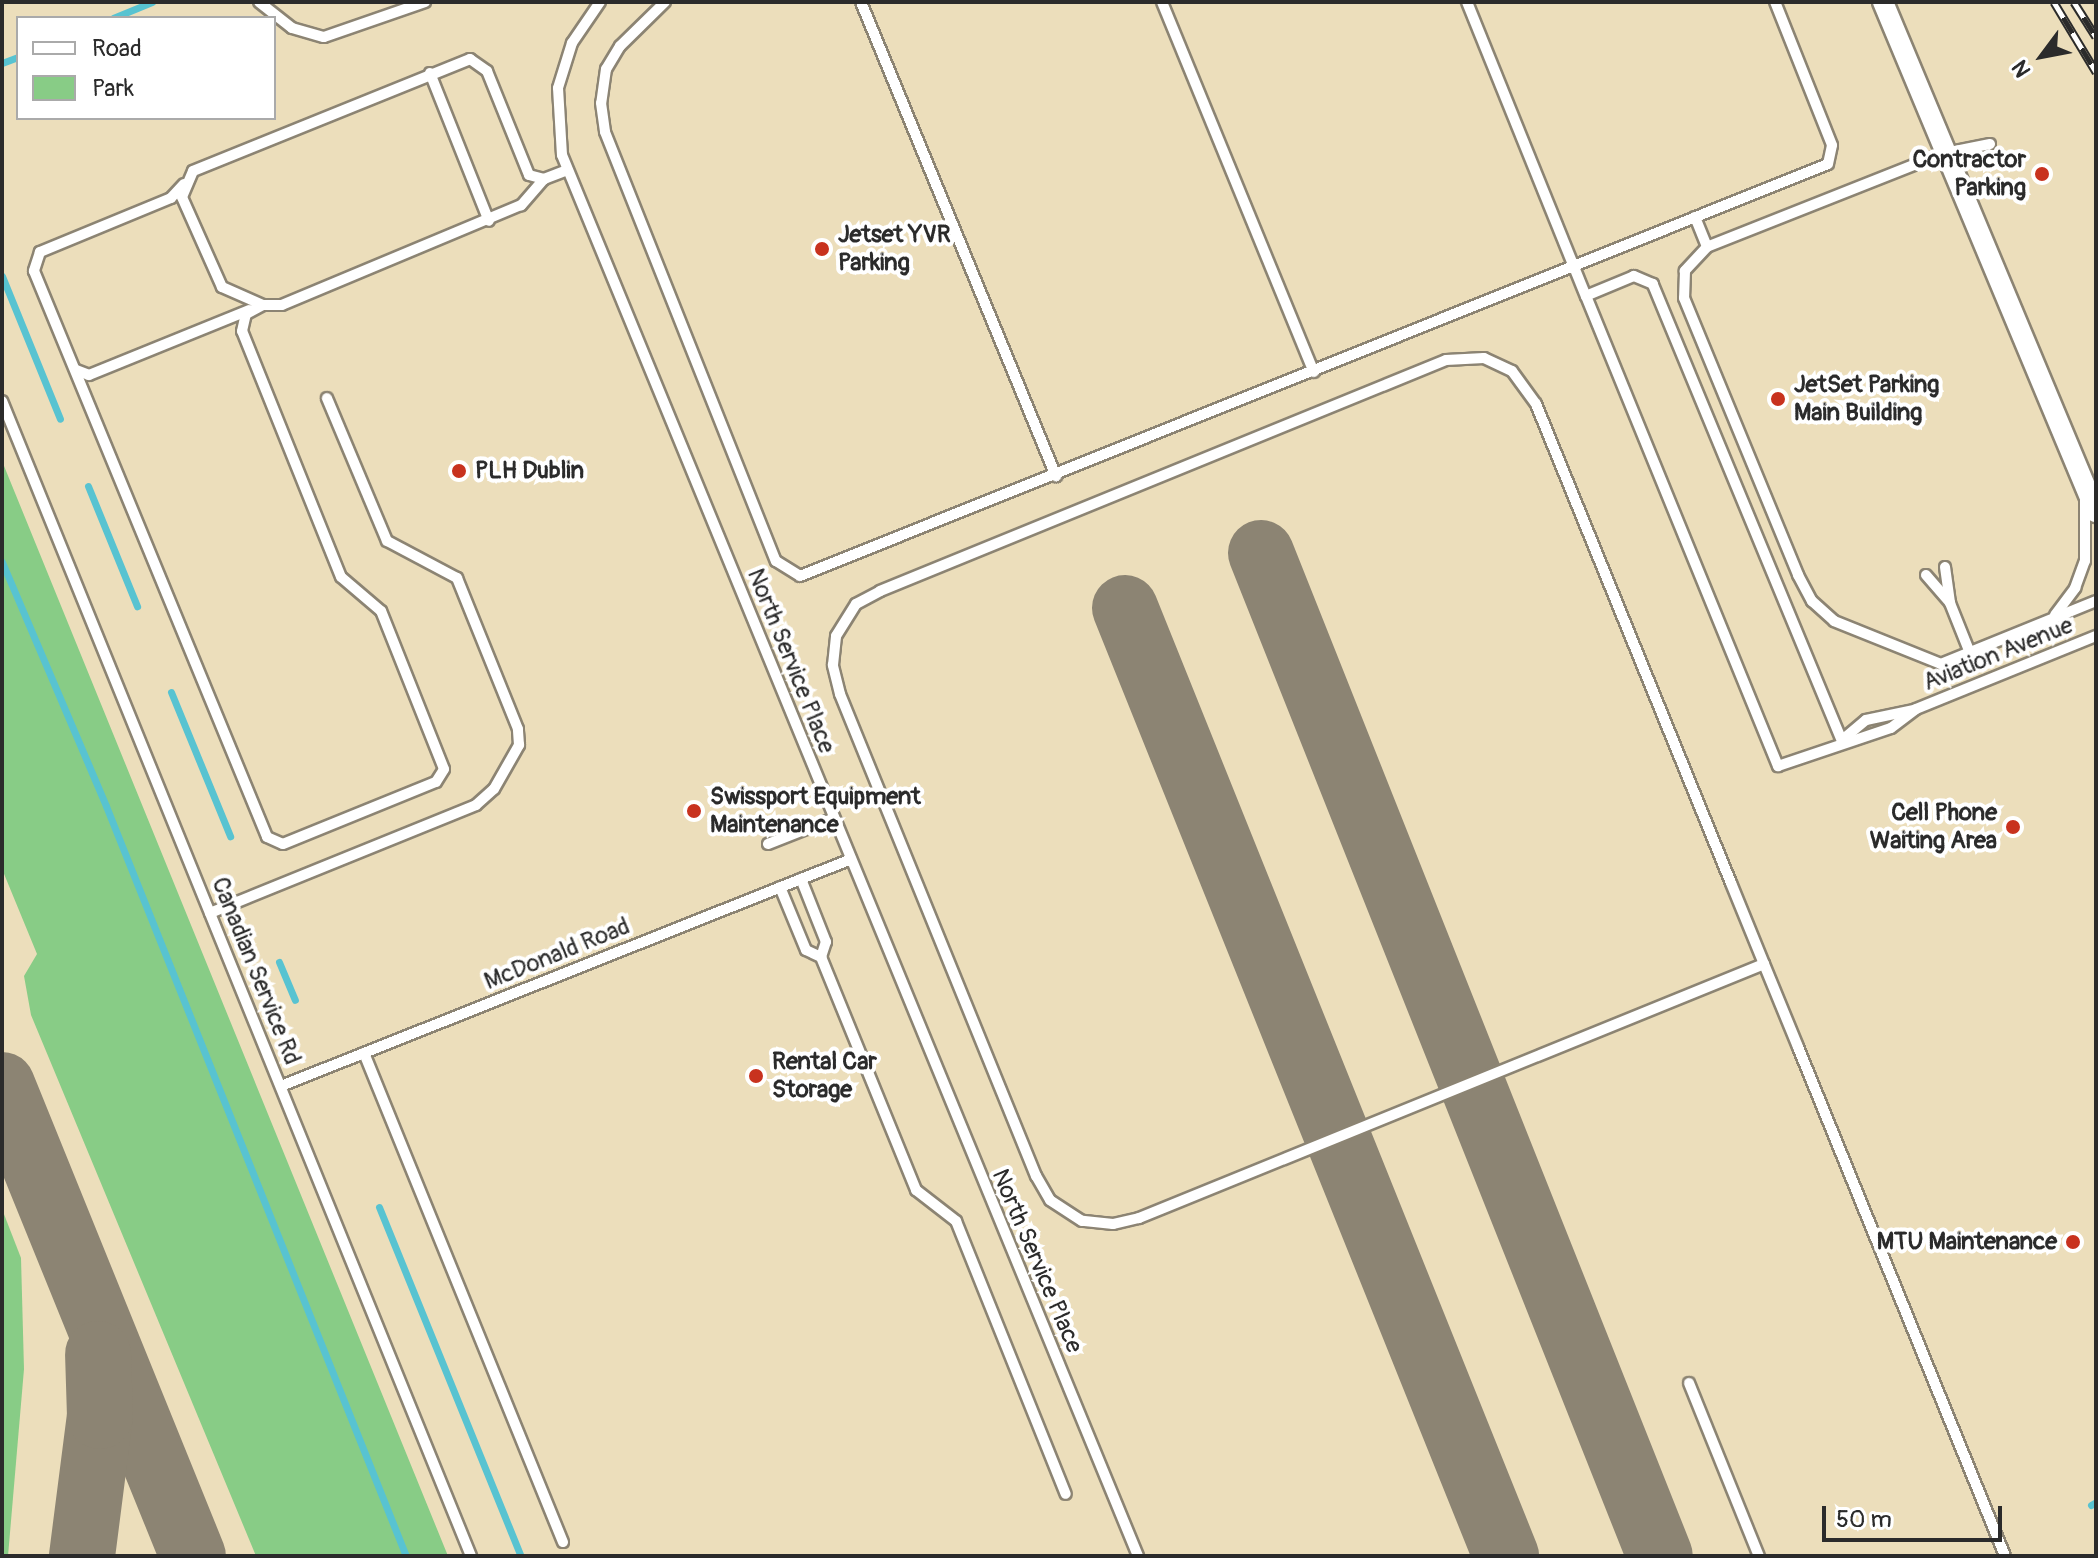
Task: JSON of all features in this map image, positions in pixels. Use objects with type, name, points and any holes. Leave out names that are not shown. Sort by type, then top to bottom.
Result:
[{"type":"street","points":[[1883,2],[1944,153],[2090,488],[2096,512]]},
{"type":"lane","points":[[259,2],[292,28],[324,37],[425,2]]},
{"type":"lane","name":"North Service Place","points":[[600,2],[572,43],[558,88],[557,133],[567,170],[1138,1556]]},
{"type":"lane","points":[[665,2],[620,46],[606,69],[601,103],[605,132],[781,568],[806,574],[1574,267],[1831,160],[1832,145],[1775,2]]},
{"type":"lane","points":[[861,2],[1056,476]]},
{"type":"lane","points":[[1162,2],[1314,372]]},
{"type":"lane","points":[[1467,2],[1778,766],[1842,741],[1891,728],[1916,709]]},
{"type":"lane","points":[[251,309],[243,319],[242,331],[341,577],[381,611],[444,769],[436,782],[283,844],[267,837],[34,271],[36,256],[171,198],[200,168],[470,59],[483,64],[529,175],[544,179]]},
{"type":"lane","points":[[430,73],[489,221]]},
{"type":"lane","points":[[1695,217],[1707,247],[1944,153],[1990,144]]},
{"type":"lane","points":[[75,369],[89,375],[251,309],[263,305],[282,305],[514,210],[544,179],[567,170]]},
{"type":"lane","points":[[184,184],[183,204],[216,281],[263,305]]},
{"type":"lane","name":"Aviation Avenue","points":[[1707,247],[1685,271],[1684,298],[1805,591],[1834,621],[1925,662],[1941,664],[2096,601]]},
{"type":"lane","points":[[1586,296],[1634,276],[1653,284],[1842,741]]},
{"type":"lane","points":[[1764,964],[1139,1218],[1113,1224],[1082,1221],[1050,1200],[1036,1176],[840,694],[833,665],[836,636],[856,604],[880,591],[1446,360],[1484,358],[1521,379],[1536,404],[1764,964],[2005,1556]]},
{"type":"lane","points":[[210,913],[476,805],[494,789],[519,745],[518,729],[457,578],[387,541],[327,398]]},
{"type":"lane","name":"Canadian Service Rd","points":[[2,401],[471,1556]]},
{"type":"lane","points":[[2044,624],[2068,601],[2085,561],[2090,488]]},
{"type":"lane","points":[[1945,567],[1950,603],[1970,653]]},
{"type":"lane","points":[[1926,575],[1950,603]]},
{"type":"lane","name":"Aviation Avenue","points":[[1916,709],[2096,636]]},
{"type":"lane","points":[[1842,741],[1885,712],[1916,709]]},
{"type":"lane","points":[[768,844],[832,819]]},
{"type":"lane","name":"McDonald Road","points":[[281,1086],[849,860]]},
{"type":"lane","points":[[801,879],[826,942],[821,957],[916,1190],[956,1221],[1066,1494]]},
{"type":"lane","points":[[780,887],[806,950],[821,957]]},
{"type":"lane","points":[[364,1053],[563,1542]]},
{"type":"lane","points":[[1689,1383],[1759,1556]]},
{"type":"green space","points":[[2,461],[448,1556],[256,1556],[31,1015],[24,976],[37,954],[2,869]]},
{"type":"green space","points":[[2,1209],[21,1258],[24,1369],[8,1556],[2,1556]]},
{"type":"waterway","points":[[118,16],[152,2]]},
{"type":"waterway","points":[[2,63],[16,58]]},
{"type":"waterway","points":[[2,276],[60,419]]},
{"type":"waterway","points":[[88,486],[137,606]]},
{"type":"waterway","points":[[2,562],[106,806],[406,1556]]},
{"type":"waterway","points":[[171,692],[230,836]]},
{"type":"waterway","points":[[279,962],[295,1000]]},
{"type":"waterway","points":[[379,1207],[521,1556]]},
{"type":"waterway","points":[[2091,1505],[2096,1502]]},
{"type":"taxiway","points":[[1261,553],[1660,1556]]},
{"type":"taxiway","points":[[1125,608],[1506,1556]]},
{"type":"taxiway","points":[[2,1085],[193,1556]]},
{"type":"taxiway","points":[[82,1556],[100,1416],[98,1354]]},
{"type":"railway","points":[[2054,2],[2096,72]]},
{"type":"railway","points":[[2074,2],[2096,37]]},
{"type":"place","name":"Contractor Parking","points":[[2042,174]]},
{"type":"place","name":"Jetset YVR Parking","points":[[822,249]]},
{"type":"place","name":"JetSet Parking Main Building","points":[[1778,399]]},
{"type":"place","name":"PLH Dublin","points":[[459,471]]},
{"type":"place","name":"Swissport Equipment Maintenance","points":[[694,811]]},
{"type":"place","name":"Cell Phone Waiting Area","points":[[2013,827]]},
{"type":"place","name":"Rental Car Storage","points":[[756,1076]]},
{"type":"place","name":"MTU Maintenance","points":[[2073,1242]]}]
